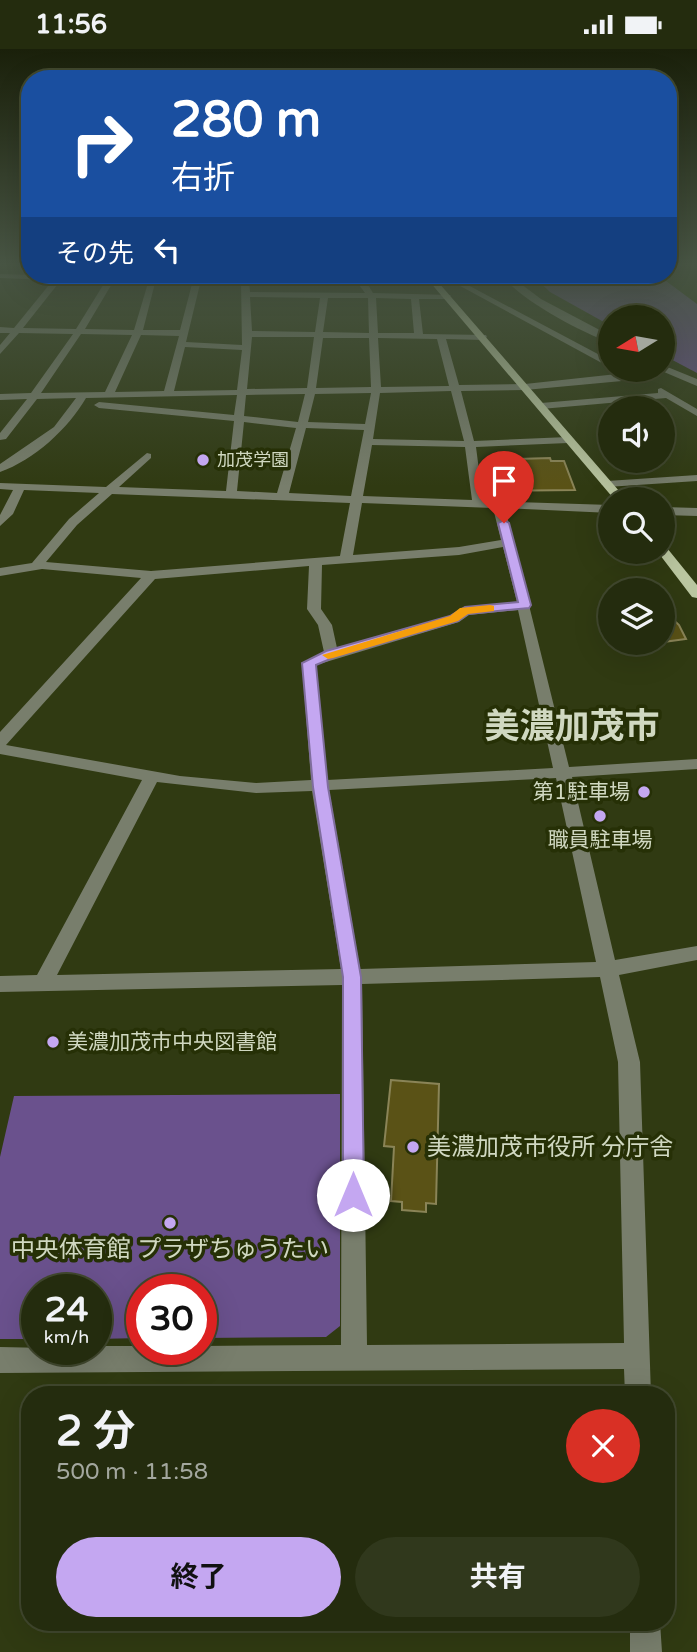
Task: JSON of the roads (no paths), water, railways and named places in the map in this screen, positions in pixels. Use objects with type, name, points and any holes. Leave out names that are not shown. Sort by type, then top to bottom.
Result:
[{"type":"main road","points":[[483,337],[610,487]]},
{"type":"main road","points":[[673,564],[697,594]]},
{"type":"street","points":[[0,351],[11,337]]},
{"type":"street","points":[[46,440],[10,438],[75,337]]},
{"type":"street","points":[[109,395],[136,337]]},
{"type":"street","points":[[169,394],[182,337]]},
{"type":"street","points":[[231,494],[248,337]]},
{"type":"street","points":[[282,497],[311,391],[318,337]]},
{"type":"street","points":[[346,559],[376,390],[375,337]]},
{"type":"street","points":[[438,337],[483,337]]},
{"type":"street","points":[[442,337],[453,388],[470,445],[478,505]]},
{"type":"street","points":[[559,337],[598,358]]},
{"type":"street","points":[[180,344],[246,348]]},
{"type":"street","points":[[676,375],[697,386]]},
{"type":"street","points":[[0,469],[46,440],[62,426],[81,399],[109,395],[525,387],[598,379]]},
{"type":"street","points":[[643,382],[697,412]]},
{"type":"street","points":[[541,406],[669,395]]},
{"type":"street","points":[[0,397],[81,399],[301,425],[369,427]]},
{"type":"street","points":[[366,442],[470,445],[568,440]]},
{"type":"street","points":[[36,566],[73,522],[147,456]]},
{"type":"street","points":[[607,484],[697,478]]},
{"type":"street","points":[[0,486],[598,509]]},
{"type":"street","points":[[0,522],[10,513],[12,500],[21,487]]},
{"type":"street","points":[[498,505],[610,969],[629,1062],[638,1386]]},
{"type":"street","points":[[675,511],[697,512]]},
{"type":"street","points":[[0,572],[36,566],[151,575],[459,551],[509,542]]},
{"type":"street","points":[[316,562],[314,609],[326,625],[331,654]]},
{"type":"street","points":[[0,741],[151,575]]},
{"type":"street","points":[[354,1359],[352,977],[320,787],[309,663],[331,654],[454,619],[465,611],[524,605]]},
{"type":"street","points":[[0,749],[152,776],[256,788],[320,787],[697,764]]},
{"type":"street","points":[[43,982],[152,776]]},
{"type":"street","points":[[0,984],[610,969],[697,953]]},
{"type":"street","points":[[0,1360],[636,1356]]},
{"type":"street","points":[[645,1631],[646,1652]]},
{"type":"place","name":"加茂学園","points":[[203,460]]},
{"type":"place","name":"第1駐車場","points":[[644,792]]},
{"type":"place","name":"職員駐車場","points":[[600,816]]},
{"type":"place","name":"美濃加茂市中央図書館","points":[[53,1042]]},
{"type":"place","name":"美濃加茂市役所 分庁舎","points":[[413,1147]]},
{"type":"place","name":"中央体育館 プラザちゅうたい","points":[[170,1223]]},
{"type":"district","name":"美濃加茂市","points":[[572,727]]}]
